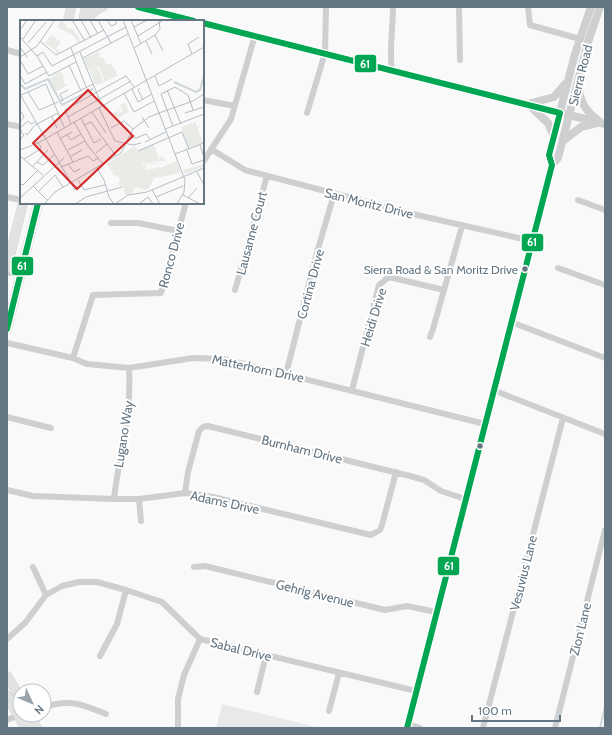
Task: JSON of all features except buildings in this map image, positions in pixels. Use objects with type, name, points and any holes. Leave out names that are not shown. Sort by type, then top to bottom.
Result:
[{"type":"main road","points":[[68,20],[71,7]]},
{"type":"main road","points":[[83,20],[86,7]]},
{"type":"main road","points":[[84,20],[96,10],[103,7]]},
{"type":"main road","points":[[7,268],[23,204]]},
{"type":"main road","points":[[7,329],[38,204]]},
{"type":"street","points":[[138,7],[190,20]]},
{"type":"street","points":[[307,113],[325,53],[326,7]]},
{"type":"street","points":[[392,70],[390,56],[393,34],[393,7]]},
{"type":"street","points":[[459,7],[460,60]]},
{"type":"street","points":[[528,7],[530,25],[580,39]]},
{"type":"street","name":"Sierra Road","points":[[552,165],[549,155],[570,74],[591,7]]},
{"type":"street","name":"Sierra Road","points":[[407,726],[552,165],[558,158],[588,42],[600,7]]},
{"type":"street","points":[[204,23],[603,124]]},
{"type":"street","points":[[204,160],[230,119],[255,35]]},
{"type":"street","points":[[7,50],[20,54]]},
{"type":"street","points":[[526,104],[554,97],[562,89],[570,74]]},
{"type":"street","points":[[577,84],[581,103],[589,114],[603,124]]},
{"type":"street","points":[[204,100],[235,106]]},
{"type":"street","points":[[526,104],[544,118],[554,138]]},
{"type":"street","points":[[7,124],[20,127]]},
{"type":"street","points":[[563,141],[581,127],[603,124]]},
{"type":"street","name":"San Moritz Drive","points":[[211,149],[245,170],[462,226],[532,241]]},
{"type":"street","name":"Lausanne Court","points":[[236,290],[267,176]]},
{"type":"street","name":"Cortina Drive","points":[[286,374],[316,256],[334,194]]},
{"type":"street","points":[[7,197],[20,200]]},
{"type":"street","points":[[578,200],[605,210]]},
{"type":"street","name":"Ronco Drive","points":[[73,358],[93,295],[161,293],[186,204]]},
{"type":"street","points":[[111,223],[138,222],[178,231]]},
{"type":"street","points":[[430,337],[462,226]]},
{"type":"street","points":[[558,268],[605,285]]},
{"type":"street","points":[[7,272],[20,275]]},
{"type":"street","name":"Heidi Drive","points":[[352,390],[380,285],[389,277],[444,290]]},
{"type":"street","points":[[511,322],[605,358]]},
{"type":"street","name":"Matterhorn Drive","points":[[7,342],[73,358],[87,364],[129,368],[203,357],[224,359],[485,424]]},
{"type":"street","name":"Lugano Way","points":[[114,499],[119,458],[128,419],[129,368]]},
{"type":"street","points":[[494,390],[605,434]]},
{"type":"street","points":[[7,417],[51,428]]},
{"type":"street","name":"Vesuvius Lane","points":[[483,728],[563,418]]},
{"type":"street","name":"Burnham Drive","points":[[185,493],[188,472],[199,431],[203,427],[208,426],[396,472],[424,480],[441,491],[465,499]]},
{"type":"street","name":"Adams Drive","points":[[7,490],[33,496],[114,499],[139,499],[185,493],[213,497],[371,535],[380,530],[382,525],[396,472]]},
{"type":"street","points":[[139,499],[141,521]]},
{"type":"street","name":"Zion Lane","points":[[555,728],[605,530]]},
{"type":"street","name":"Gehrig Avenue","points":[[194,567],[205,566],[385,610],[407,606],[436,612]]},
{"type":"street","points":[[33,567],[46,595]]},
{"type":"street","name":"Sabal Drive","points":[[7,639],[12,637],[25,623],[46,595],[62,586],[79,582],[97,582],[162,602],[200,639],[416,691]]},
{"type":"street","points":[[100,656],[117,624],[126,590]]},
{"type":"street","points":[[178,728],[178,699],[184,675],[200,639]]},
{"type":"street","points":[[257,692],[266,655]]},
{"type":"street","points":[[329,710],[339,673]]},
{"type":"street","points":[[52,704],[60,702],[79,703],[106,714]]},
{"type":"street","points":[[407,726],[420,728]]},
{"type":"shaded area","points":[[222,704],[320,728],[216,728]]},
{"type":"waterway","points":[[600,728],[605,707]]},
{"type":"transit line","name":"61","points":[[138,7],[190,20]]},
{"type":"transit line","name":"61","points":[[204,23],[560,113],[549,155],[552,165],[407,728]]},
{"type":"transit line","name":"61","points":[[7,329],[38,204]]},
{"type":"place","name":"Sierra Road & San Moritz Drive","points":[[525,269]]}]
